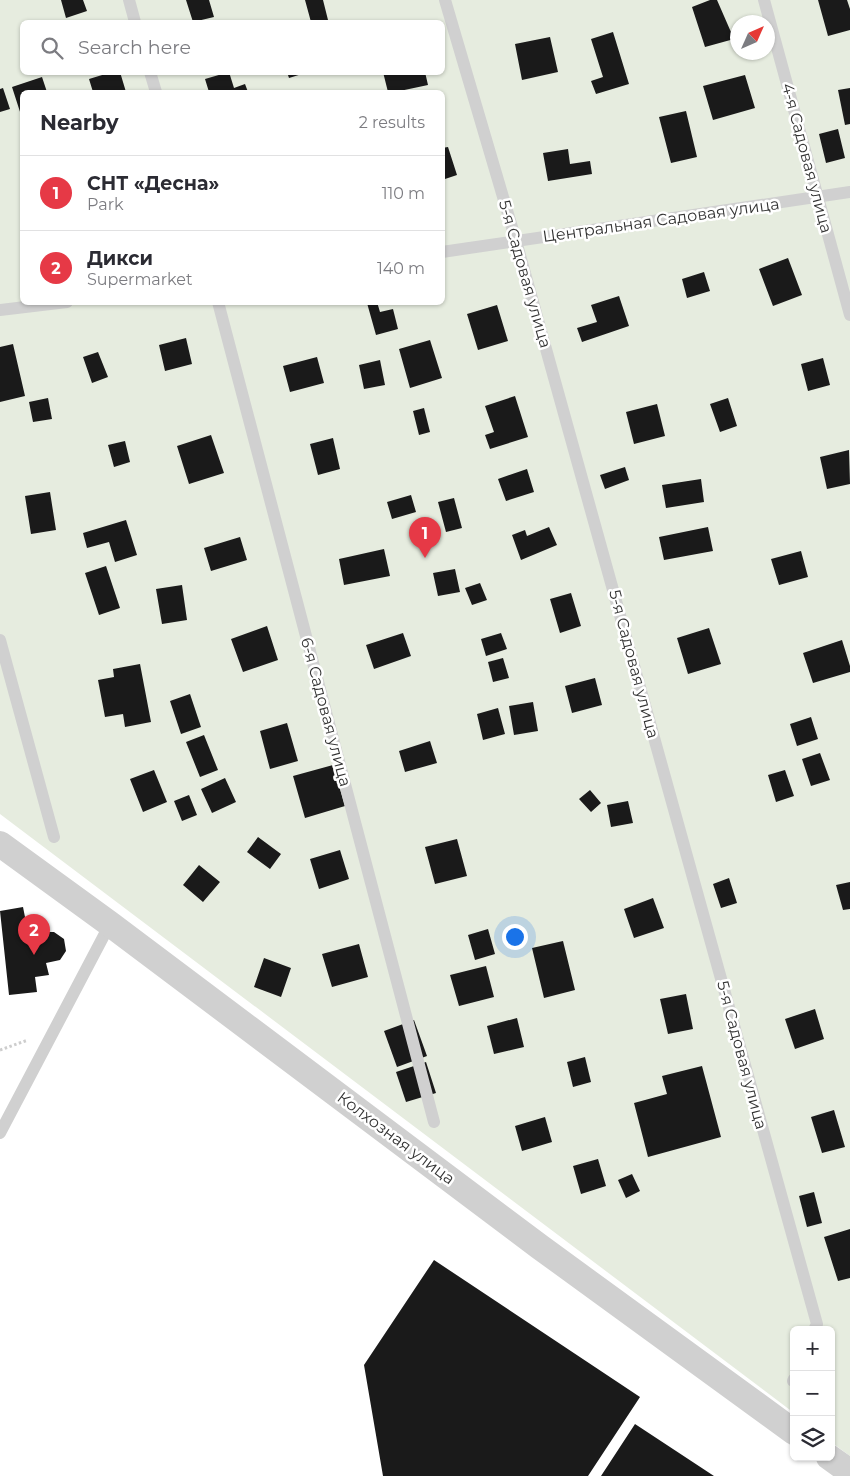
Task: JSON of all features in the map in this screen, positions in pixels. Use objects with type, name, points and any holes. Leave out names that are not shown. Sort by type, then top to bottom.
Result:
[{"type":"street","name":"Колхозная улица","points":[[0,844],[110,924],[540,1248],[790,1429]]},
{"type":"street","points":[[835,1461],[850,1472]]},
{"type":"lane","points":[[129,0],[134,20]]},
{"type":"lane","name":"5-я Садовая улица","points":[[445,0],[516,241],[814,1315],[815,1326]]},
{"type":"lane","name":"4-я Садовая улица","points":[[764,0],[850,315]]},
{"type":"lane","points":[[151,75],[155,90]]},
{"type":"lane","name":"Центральная Садовая улица","points":[[445,252],[850,192]]},
{"type":"lane","points":[[0,310],[42,305]]},
{"type":"lane","name":"6-я Садовая улица","points":[[219,305],[434,1122]]},
{"type":"lane","points":[[0,640],[54,837]]},
{"type":"lane","points":[[0,1133],[110,924]]},
{"type":"shaded area","points":[[0,0],[850,0],[850,1456],[835,1445],[835,1326],[790,1326],[790,1410],[0,814]]},
{"type":"building","points":[[61,0],[83,0],[87,11],[66,18]]},
{"type":"building","points":[[186,0],[209,0],[214,17],[192,20]]},
{"type":"building","points":[[305,0],[323,0],[328,20],[310,20]]},
{"type":"building","points":[[710,0],[717,0],[730,30],[730,40],[705,47],[692,7]]},
{"type":"building","points":[[818,0],[847,0],[850,9],[850,30],[828,36]]},
{"type":"building","points":[[613,32],[629,84],[596,94],[591,81],[603,77],[591,39]]},
{"type":"building","points":[[550,37],[558,72],[522,80],[515,44]]},
{"type":"building","points":[[102,75],[121,75],[125,90],[92,90],[89,79]]},
{"type":"building","points":[[219,75],[230,75],[234,88],[245,84],[247,90],[208,90],[205,79]]},
{"type":"building","points":[[288,75],[299,75],[289,78]]},
{"type":"building","points":[[384,75],[426,75],[428,85],[404,90],[388,90]]},
{"type":"building","points":[[745,75],[755,108],[713,120],[703,86]]},
{"type":"building","points":[[42,77],[46,90],[20,90],[20,112],[12,87]]},
{"type":"building","points":[[3,88],[10,109],[0,112],[0,89]]},
{"type":"building","points":[[850,88],[850,124],[845,125],[838,90]]},
{"type":"building","points":[[686,111],[697,157],[671,163],[659,117]]},
{"type":"building","points":[[838,129],[845,158],[826,163],[819,134]]},
{"type":"building","points":[[448,147],[457,175],[445,179],[445,148]]},
{"type":"building","points":[[568,149],[570,164],[590,161],[592,174],[548,181],[543,153]]},
{"type":"building","points":[[788,258],[802,295],[773,306],[759,269]]},
{"type":"building","points":[[704,272],[710,291],[687,298],[682,279]]},
{"type":"building","points":[[619,296],[629,326],[582,342],[577,328],[597,322],[591,305]]},
{"type":"building","points":[[368,305],[378,305],[380,312],[393,309],[398,329],[376,335]]},
{"type":"building","points":[[497,305],[508,341],[478,350],[467,314]]},
{"type":"building","points":[[186,338],[192,364],[165,371],[159,345]]},
{"type":"building","points":[[430,340],[442,378],[410,388],[399,349]]},
{"type":"building","points":[[13,344],[25,396],[0,402],[0,347]]},
{"type":"building","points":[[98,352],[108,377],[92,383],[83,357]]},
{"type":"building","points":[[317,357],[324,383],[290,392],[283,366]]},
{"type":"building","points":[[823,358],[830,385],[808,391],[801,364]]},
{"type":"building","points":[[380,360],[385,385],[364,389],[359,365]]},
{"type":"building","points":[[515,396],[528,437],[490,449],[485,435],[494,432],[485,406]]},
{"type":"building","points":[[48,398],[52,419],[33,422],[29,402]]},
{"type":"building","points":[[728,398],[737,426],[720,432],[710,404]]},
{"type":"building","points":[[657,404],[665,436],[634,444],[626,412]]},
{"type":"building","points":[[424,408],[430,432],[419,435],[413,411]]},
{"type":"building","points":[[211,435],[224,473],[189,484],[177,446]]},
{"type":"building","points":[[333,438],[340,469],[318,475],[310,444]]},
{"type":"building","points":[[125,441],[130,462],[114,467],[108,445]]},
{"type":"building","points":[[849,450],[850,484],[827,489],[820,457]]},
{"type":"building","points":[[625,467],[629,480],[605,489],[600,475]]},
{"type":"building","points":[[527,469],[534,492],[506,501],[498,479]]},
{"type":"building","points":[[701,479],[704,502],[666,508],[662,485]]},
{"type":"building","points":[[50,492],[56,530],[31,534],[25,496]]},
{"type":"building","points":[[411,495],[416,512],[392,519],[387,502]]},
{"type":"building","points":[[454,498],[462,528],[446,532],[438,502]]},
{"type":"building","points":[[126,520],[137,555],[115,562],[109,542],[87,548],[83,533]]},
{"type":"building","points":[[549,527],[557,545],[521,560],[512,535],[525,530],[527,536]]},
{"type":"building","points":[[708,527],[713,551],[664,560],[659,537]]},
{"type":"building","points":[[240,537],[247,560],[211,571],[204,548]]},
{"type":"building","points":[[384,549],[390,576],[344,585],[339,559]]},
{"type":"building","points":[[801,551],[808,577],[779,585],[771,559]]},
{"type":"building","points":[[106,566],[120,608],[99,615],[85,573]]},
{"type":"building","points":[[455,569],[460,592],[438,596],[433,573]]},
{"type":"building","points":[[480,583],[487,600],[472,605],[465,588]]},
{"type":"building","points":[[182,585],[187,620],[162,624],[156,589]]},
{"type":"building","points":[[571,593],[581,626],[560,633],[550,599]]},
{"type":"building","points":[[267,626],[278,660],[243,672],[231,639]]},
{"type":"building","points":[[709,628],[721,664],[688,674],[677,638]]},
{"type":"building","points":[[403,633],[411,656],[374,669],[366,645]]},
{"type":"building","points":[[501,633],[507,649],[486,656],[481,639]]},
{"type":"building","points":[[842,640],[850,672],[813,683],[803,653]]},
{"type":"building","points":[[503,658],[509,678],[493,682],[488,662]]},
{"type":"building","points":[[140,664],[151,722],[125,727],[123,714],[105,717],[98,680],[114,677],[113,669]]},
{"type":"building","points":[[595,678],[602,705],[572,713],[565,686]]},
{"type":"building","points":[[190,694],[201,727],[181,734],[170,701]]},
{"type":"building","points":[[533,702],[538,731],[514,735],[509,706]]},
{"type":"building","points":[[498,708],[505,734],[483,740],[477,714]]},
{"type":"building","points":[[811,717],[818,739],[797,746],[790,724]]},
{"type":"building","points":[[287,723],[298,761],[270,769],[260,731]]},
{"type":"building","points":[[204,735],[218,770],[200,777],[186,742]]},
{"type":"building","points":[[430,741],[437,763],[405,772],[399,751]]},
{"type":"building","points":[[820,753],[830,780],[811,786],[802,759]]},
{"type":"building","points":[[333,765],[345,806],[305,818],[293,776]]},
{"type":"building","points":[[154,770],[167,802],[143,812],[130,779]]},
{"type":"building","points":[[785,770],[794,796],[776,802],[768,775]]},
{"type":"building","points":[[225,778],[236,802],[212,813],[201,789]]},
{"type":"building","points":[[590,790],[601,803],[591,812],[579,799]]},
{"type":"building","points":[[189,795],[197,815],[182,821],[174,801]]},
{"type":"building","points":[[628,801],[633,823],[611,827],[607,805]]},
{"type":"building","points":[[258,837],[281,854],[270,869],[247,852]]},
{"type":"building","points":[[457,839],[467,876],[435,884],[425,847]]},
{"type":"building","points":[[340,850],[349,879],[319,889],[310,859]]},
{"type":"building","points":[[199,865],[220,882],[203,902],[183,885]]},
{"type":"building","points":[[729,878],[737,903],[721,908],[713,884]]},
{"type":"building","points":[[850,882],[850,909],[843,910],[836,885]]},
{"type":"building","points":[[653,898],[664,928],[634,938],[624,909]]},
{"type":"building","points":[[23,907],[26,922],[40,921],[44,932],[54,932],[64,939],[66,951],[60,960],[46,963],[49,975],[35,977],[37,992],[9,995],[0,911]]},
{"type":"building","points":[[488,929],[495,954],[475,960],[468,935]]},
{"type":"building","points":[[563,941],[575,990],[544,998],[532,948]]},
{"type":"building","points":[[359,944],[368,977],[332,987],[322,954]]},
{"type":"building","points":[[264,958],[291,968],[281,997],[254,987]]},
{"type":"building","points":[[486,966],[494,997],[459,1006],[450,975]]},
{"type":"building","points":[[686,994],[693,1029],[668,1034],[660,999]]},
{"type":"building","points":[[815,1009],[824,1039],[795,1049],[785,1019]]},
{"type":"building","points":[[517,1018],[524,1047],[494,1054],[487,1026]]},
{"type":"building","points":[[414,1020],[427,1056],[397,1067],[384,1031]]},
{"type":"building","points":[[585,1057],[591,1082],[573,1087],[567,1062]]},
{"type":"building","points":[[426,1062],[436,1093],[406,1102],[396,1072]]},
{"type":"building","points":[[702,1066],[721,1137],[648,1157],[634,1103],[667,1094],[662,1076]]},
{"type":"building","points":[[834,1110],[845,1147],[822,1153],[811,1117]]},
{"type":"building","points":[[545,1117],[552,1142],[522,1151],[515,1126]]},
{"type":"building","points":[[598,1159],[606,1186],[581,1194],[573,1166]]},
{"type":"building","points":[[632,1174],[640,1191],[626,1198],[618,1180]]},
{"type":"building","points":[[814,1192],[822,1223],[807,1227],[799,1196]]},
{"type":"building","points":[[850,1229],[850,1278],[838,1281],[824,1237]]},
{"type":"building","points":[[434,1260],[640,1397],[588,1476],[383,1476],[364,1365]]},
{"type":"building","points":[[635,1424],[714,1476],[601,1476]]},
{"type":"place","name":"СНТ «Десна»","points":[[425,558]]},
{"type":"place","name":"Дикси","points":[[34,955]]}]
